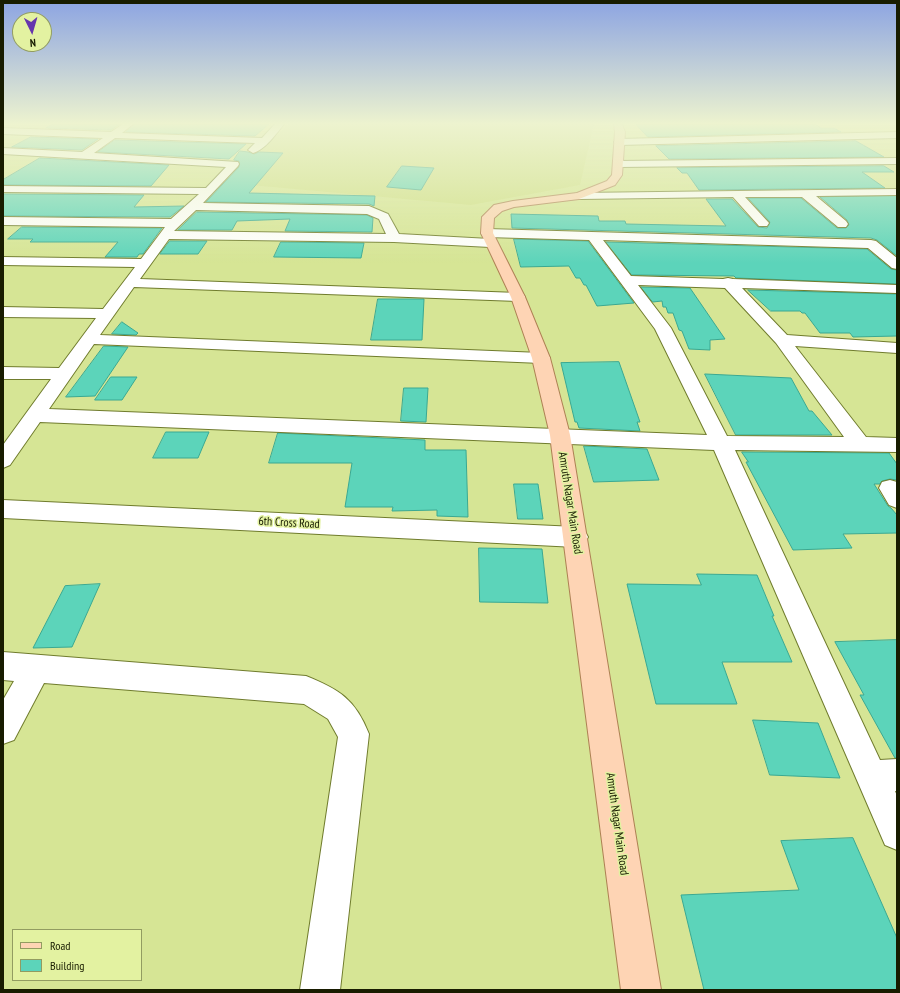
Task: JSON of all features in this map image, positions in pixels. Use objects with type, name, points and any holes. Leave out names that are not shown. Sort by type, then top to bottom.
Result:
[{"type":"main road","points":[[488,238],[488,217],[498,208],[513,204],[579,196],[611,183],[617,170]]},
{"type":"main road","name":"Amruth Nagar Main Road","points":[[488,238],[518,297],[541,358],[560,435],[642,990]]},
{"type":"street","points":[[3,460],[174,223],[229,170]]},
{"type":"street","points":[[3,189],[209,191]]},
{"type":"street","points":[[579,196],[896,192]]},
{"type":"street","points":[[805,193],[842,224]]},
{"type":"street","points":[[736,194],[763,223]]},
{"type":"street","points":[[192,206],[369,210],[384,216],[394,238]]},
{"type":"street","points":[[3,221],[174,223]]},
{"type":"street","points":[[165,235],[394,238],[593,236],[871,244],[897,266]]},
{"type":"street","points":[[593,236],[664,328],[884,776],[897,833]]},
{"type":"street","points":[[3,261],[145,263]]},
{"type":"street","points":[[627,280],[728,282],[897,289]]},
{"type":"street","points":[[728,282],[782,340],[860,444]]},
{"type":"street","points":[[130,283],[518,297]]},
{"type":"street","points":[[3,312],[107,314]]},
{"type":"street","points":[[89,339],[541,358]]},
{"type":"street","points":[[782,340],[897,348]]},
{"type":"street","points":[[3,374],[64,374]]},
{"type":"street","points":[[36,415],[560,435],[721,443],[897,445]]},
{"type":"street","name":"6th Cross Road","points":[[3,510],[576,537]]},
{"type":"street","points":[[3,666],[306,690],[321,697],[338,709],[354,734],[320,990]]},
{"type":"street","points":[[3,729],[36,669]]},
{"type":"shaded area","points":[[241,170],[583,170],[580,185],[471,205],[228,183]]},
{"type":"building","points":[[19,170],[164,170],[151,186],[3,185],[3,180]]},
{"type":"building","points":[[236,170],[268,170],[249,193],[375,196],[374,206],[369,204],[206,202]]},
{"type":"building","points":[[399,170],[433,170],[421,190],[387,187]]},
{"type":"building","points":[[679,170],[891,170],[894,172],[862,172],[885,188],[699,190],[687,173],[682,173]]},
{"type":"building","points":[[3,194],[144,195],[134,207],[184,206],[170,217],[3,216]]},
{"type":"building","points":[[897,196],[897,256],[877,240],[871,238],[512,228],[511,214],[598,216],[599,221],[625,221],[626,224],[726,226],[706,199],[732,199],[758,227],[767,228],[770,222],[748,198],[801,198],[837,228],[846,228],[849,225],[847,220],[820,197]]},
{"type":"building","points":[[197,212],[367,215],[373,218],[372,232],[285,231],[290,219],[237,221],[232,230],[178,230]]},
{"type":"building","points":[[22,227],[162,228],[143,254],[139,254],[137,257],[105,257],[118,242],[30,242],[33,239],[8,239]]},
{"type":"building","points":[[514,239],[588,241],[634,303],[597,306],[586,285],[584,285],[580,278],[576,278],[569,266],[521,267]]},
{"type":"building","points":[[170,241],[207,241],[198,254],[160,254]]},
{"type":"building","points":[[281,242],[364,243],[361,258],[274,257]]},
{"type":"building","points":[[606,242],[867,249],[891,269],[897,270],[897,284],[736,278],[734,276],[632,275]]},
{"type":"building","points":[[641,287],[690,288],[725,339],[710,340],[710,350],[689,349],[682,331],[679,330],[673,313],[668,313],[666,307],[663,307],[662,301],[653,302]]},
{"type":"building","points":[[748,290],[897,294],[897,336],[853,337],[850,333],[820,333],[805,313],[800,311],[771,311]]},
{"type":"building","points":[[378,299],[424,299],[422,340],[371,340]]},
{"type":"building","points":[[122,322],[138,333],[136,335],[112,334]]},
{"type":"building","points":[[104,346],[128,347],[95,396],[66,397]]},
{"type":"building","points":[[619,362],[640,422],[637,422],[640,431],[579,428],[577,422],[575,422],[561,363]]},
{"type":"building","points":[[705,374],[791,378],[809,411],[812,411],[832,435],[736,435]]},
{"type":"building","points":[[111,377],[137,377],[122,400],[95,400]]},
{"type":"building","points":[[404,388],[428,388],[426,422],[401,421]]},
{"type":"building","points":[[166,432],[209,432],[198,458],[153,458]]},
{"type":"building","points":[[278,433],[425,440],[425,450],[466,450],[468,517],[437,516],[437,510],[392,511],[393,507],[345,507],[352,463],[269,463]]},
{"type":"building","points":[[584,446],[647,449],[659,480],[594,482]]},
{"type":"building","points":[[742,452],[889,453],[897,464],[897,480],[890,479],[882,481],[880,484],[874,484],[888,506],[897,515],[897,533],[843,534],[852,548],[793,550]]},
{"type":"building","points":[[514,484],[538,484],[543,519],[518,519]]},
{"type":"building","points":[[479,548],[542,549],[548,603],[480,602]]},
{"type":"building","points":[[697,574],[757,575],[774,616],[772,616],[792,662],[722,662],[737,704],[656,704],[627,584],[701,585]]},
{"type":"building","points":[[100,584],[72,647],[33,648],[65,586]]},
{"type":"building","points":[[897,640],[897,758],[895,758],[860,695],[864,695],[835,642]]},
{"type":"building","points":[[753,720],[818,723],[840,778],[770,775]]},
{"type":"building","points":[[853,838],[897,938],[897,990],[704,990],[681,895],[799,890],[781,841]]}]
